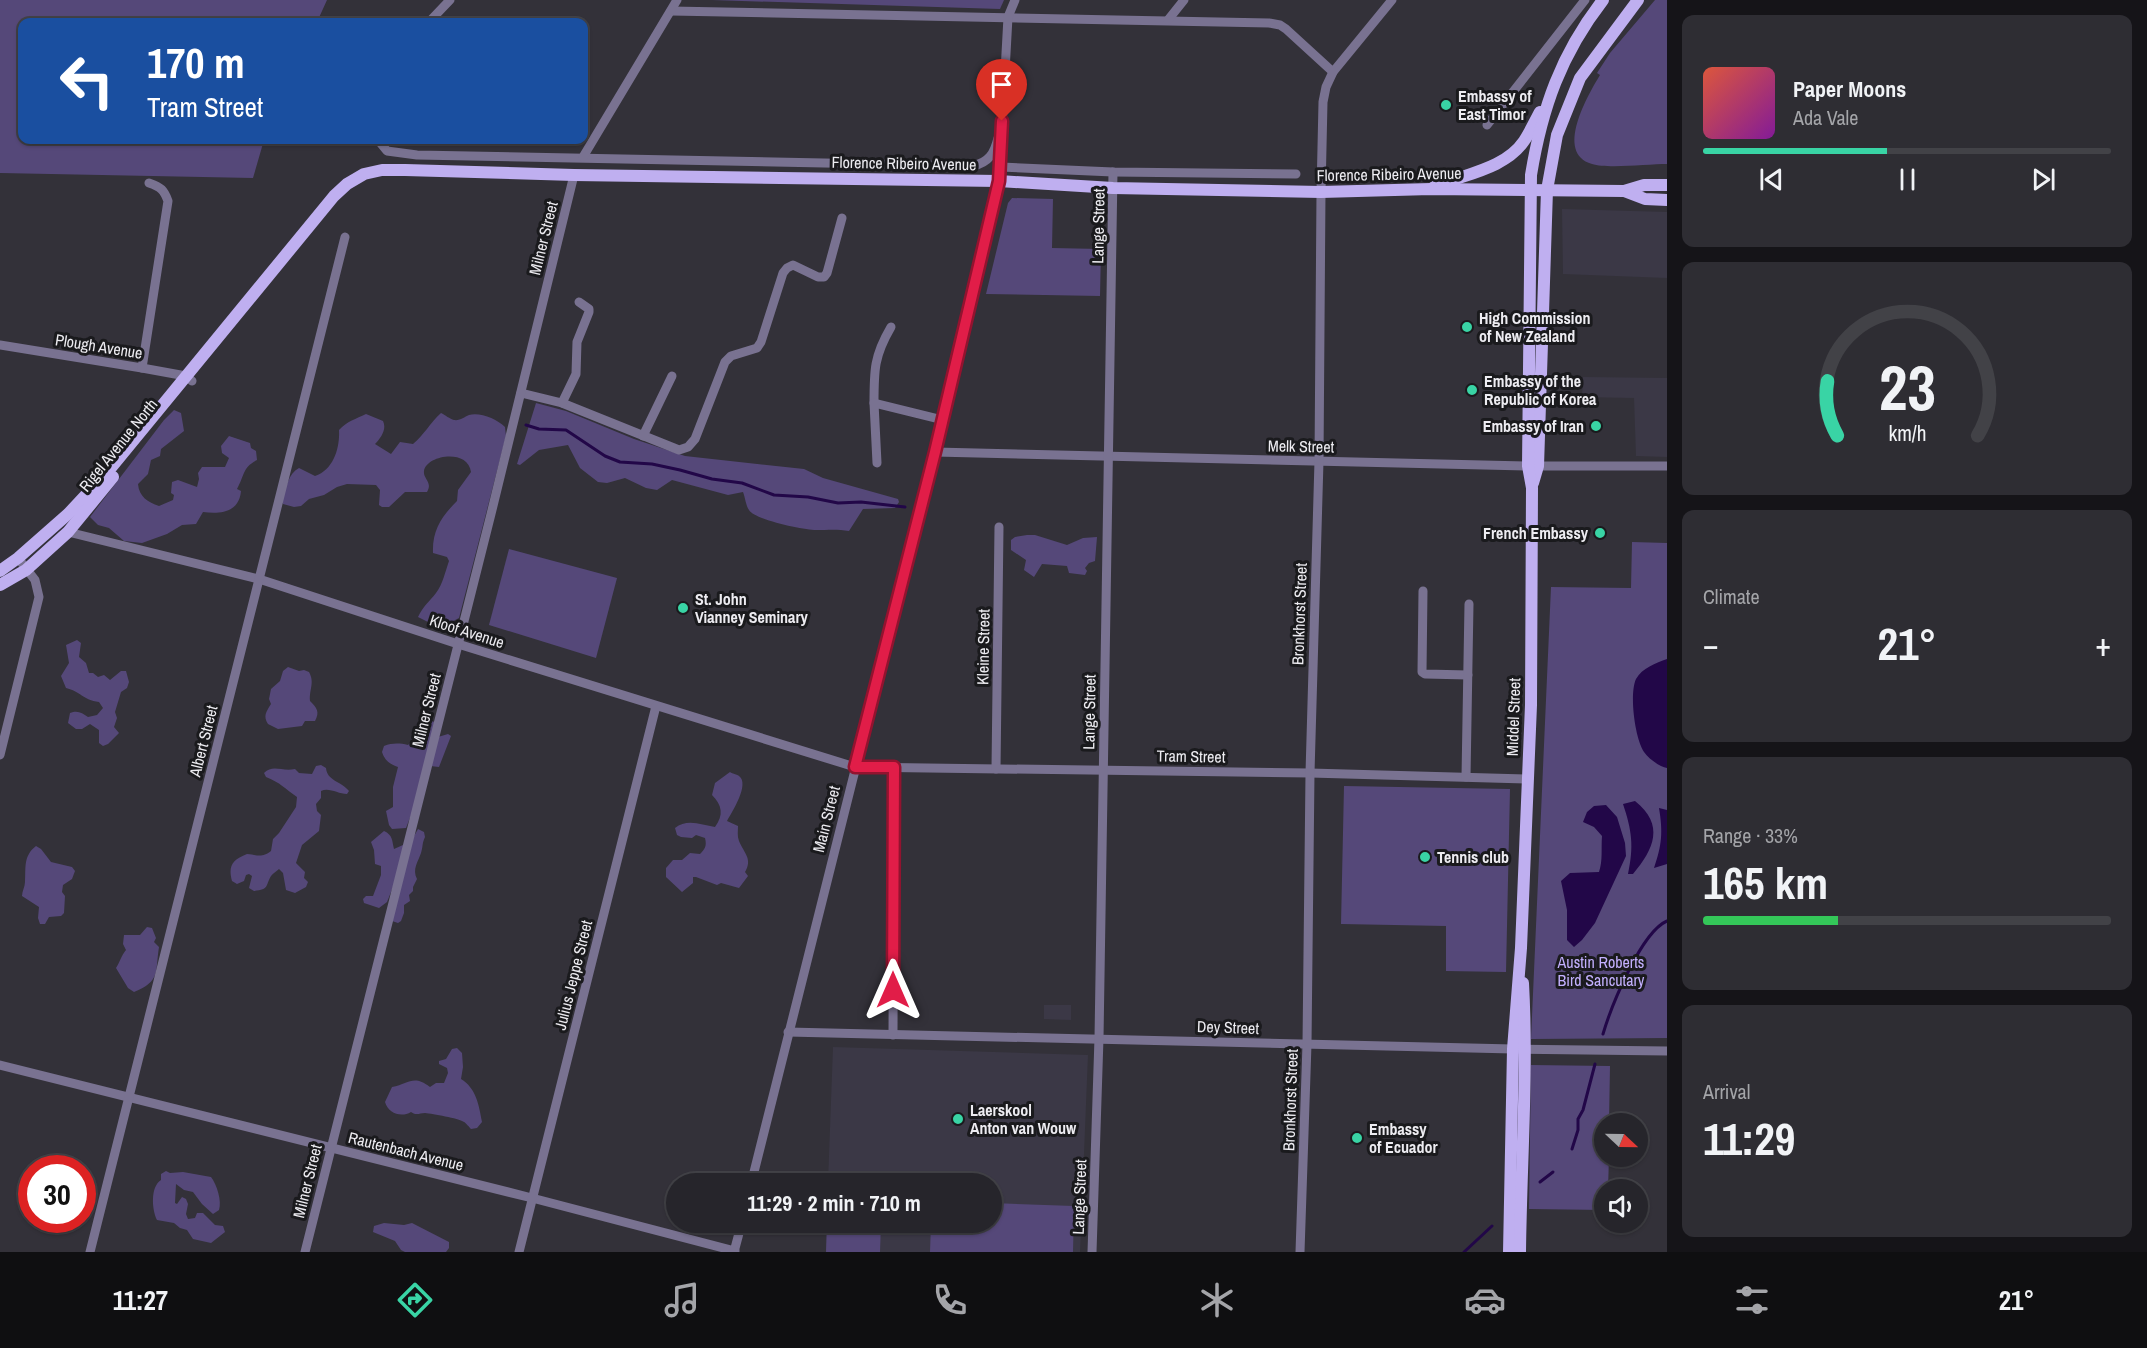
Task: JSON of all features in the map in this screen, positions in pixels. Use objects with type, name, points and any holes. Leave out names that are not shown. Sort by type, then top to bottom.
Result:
[{"type":"main road","points":[[1431,189],[1496,164],[1512,154],[1524,141],[1571,49],[1604,0]]},
{"type":"main road","name":"Middel Street","points":[[1509,1252],[1519,1049],[1525,1016],[1521,948],[1531,705],[1532,488],[1547,190],[1557,135],[1580,78],[1638,0]]},
{"type":"main road","name":"Middel Street","points":[[1533,466],[1530,190],[1537,140],[1549,95]]},
{"type":"main road","name":"Florence Ribeiro Avenue","points":[[364,174],[382,170],[405,170],[574,175],[999,181],[1113,188],[1321,192],[1431,189],[1624,191],[1644,184],[1667,185]]},
{"type":"main road","name":"Rigel Avenue North","points":[[0,585],[26,570],[68,532],[334,196],[347,184],[364,174]]},
{"type":"main road","name":"Florence Ribeiro Avenue","points":[[1624,191],[1645,199],[1667,200]]},
{"type":"main road","name":"Rigel Avenue North","points":[[0,571],[68,514],[189,379]]},
{"type":"main road","points":[[44,536],[58,531],[68,532],[68,514]]},
{"type":"main road","name":"Middel Street","points":[[1519,1049],[1520,1252]]},
{"type":"street","points":[[433,18],[450,0]]},
{"type":"street","points":[[583,157],[677,0]]},
{"type":"street","points":[[382,144],[387,151],[399,154],[973,166],[984,164],[993,154],[1002,121],[1008,17],[1015,0]]},
{"type":"street","points":[[1168,20],[1184,0]]},
{"type":"street","name":"Bronkhorst Street","points":[[1300,1252],[1307,1044],[1310,773],[1319,461],[1323,102],[1326,87],[1333,72],[1392,0]]},
{"type":"street","points":[[1487,125],[1585,0]]},
{"type":"street","points":[[671,11],[1269,22],[1280,25],[1333,72]]},
{"type":"street","name":"Main Street","points":[[754,1173],[943,420],[999,181],[1002,121]]},
{"type":"street","points":[[628,159],[629,176]]},
{"type":"street","points":[[1001,167],[1113,172],[1296,174]]},
{"type":"street","name":"Lange Street","points":[[1092,1252],[1099,1038],[1113,172]]},
{"type":"street","name":"Milner Street","points":[[306,1252],[574,175]]},
{"type":"street","points":[[142,368],[168,201],[165,191],[149,183]]},
{"type":"street","points":[[520,393],[562,403],[679,450],[688,447],[695,439],[725,362],[731,356],[757,348],[761,342],[783,273],[793,265],[818,277],[824,277],[842,218]]},
{"type":"street","name":"Albert Street","points":[[90,1252],[345,237]]},
{"type":"street","points":[[562,403],[576,374],[577,342],[589,312],[589,309],[579,302]]},
{"type":"street","points":[[877,463],[874,367],[879,347],[891,327]]},
{"type":"street","name":"Plough Avenue","points":[[0,345],[142,368],[189,379]]},
{"type":"street","points":[[643,436],[672,375]]},
{"type":"street","points":[[874,403],[943,420]]},
{"type":"street","name":"Melk Street","points":[[935,452],[1533,466],[1667,466]]},
{"type":"street","name":"Kleine Street","points":[[996,769],[999,526]]},
{"type":"street","name":"Kloof Avenue","points":[[68,532],[259,579],[458,644],[855,767]]},
{"type":"street","points":[[0,755],[38,602],[37,586],[18,558]]},
{"type":"street","points":[[1423,591],[1422,672],[1425,674],[1468,675]]},
{"type":"street","points":[[1466,777],[1469,604]]},
{"type":"street","name":"Julius Jeppe Street","points":[[519,1252],[656,706]]},
{"type":"street","name":"Tram Street","points":[[855,767],[1310,773],[1527,779]]},
{"type":"street","points":[[893,1035],[894,767]]},
{"type":"street","name":"Dey Street","points":[[788,1032],[1667,1051]]},
{"type":"street","name":"Rautenbach Avenue","points":[[0,1065],[532,1198],[734,1252]]},
{"type":"street","points":[[734,1252],[739,1233]]},
{"type":"shaded area","points":[[1562,209],[1667,212],[1667,278],[1563,274]]},
{"type":"shaded area","points":[[1583,377],[1667,378],[1667,457],[1636,456],[1634,398],[1582,397]]},
{"type":"shaded area","points":[[1667,659],[1667,768],[1652,760],[1641,746],[1634,716],[1633,695],[1639,675],[1650,666]]},
{"type":"shaded area","points":[[1635,801],[1650,819],[1653,837],[1651,846],[1640,865],[1633,874],[1628,874],[1631,839],[1623,804]]},
{"type":"shaded area","points":[[1606,805],[1617,817],[1625,843],[1626,856],[1595,923],[1574,947],[1567,940],[1567,910],[1561,881],[1570,873],[1599,872],[1602,836],[1594,827],[1583,822],[1587,812],[1594,806]]},
{"type":"shaded area","points":[[1659,808],[1667,810],[1667,864],[1654,868],[1661,838]]},
{"type":"shaded area","points":[[1044,1005],[1071,1005],[1071,1020],[1044,1019]]},
{"type":"shaded area","name":"Laerskool Anton van Wouw","points":[[833,1047],[1088,1055],[1080,1252],[826,1252],[827,1233],[1002,1233],[1002,1173],[828,1173]]},
{"type":"green space","points":[[0,0],[327,0],[319,18],[18,18],[18,144],[263,144],[253,178],[0,173]]},
{"type":"green space","points":[[712,0],[1004,0],[1000,9]]},
{"type":"green space","points":[[1655,0],[1667,0],[1667,164],[1618,166],[1592,164],[1581,158],[1576,148],[1577,123],[1582,109],[1600,75],[1597,73],[1610,53]]},
{"type":"green space","points":[[1012,198],[1053,199],[1052,248],[1101,249],[1100,296],[986,294],[1008,203]]},
{"type":"green space","points":[[536,403],[566,411],[634,439],[685,456],[804,469],[823,478],[898,499],[899,502],[895,508],[863,509],[849,531],[810,530],[780,524],[753,514],[748,508],[743,492],[728,495],[672,480],[657,490],[646,488],[625,478],[607,483],[598,482],[580,468],[568,445],[539,450],[520,465],[517,464]]},
{"type":"green space","points":[[174,410],[181,413],[184,431],[161,449],[160,456],[151,460],[148,474],[138,484],[142,496],[148,501],[159,506],[173,500],[172,482],[178,480],[197,487],[198,473],[202,467],[225,467],[229,458],[222,453],[221,446],[229,436],[250,443],[251,448],[256,451],[257,460],[244,472],[237,489],[241,491],[239,498],[233,508],[216,513],[203,512],[196,524],[182,525],[167,534],[142,543],[124,541],[109,528],[98,525],[90,517]]},
{"type":"green space","points":[[441,413],[454,420],[473,414],[488,417],[505,427],[506,436],[459,618],[440,628],[418,617],[442,582],[449,561],[447,557],[433,553],[434,537],[439,524],[457,501],[458,490],[471,472],[463,459],[447,457],[432,461],[426,465],[424,471],[429,486],[427,492],[405,492],[389,507],[379,505],[380,490],[376,485],[347,484],[309,499],[301,506],[283,504],[282,500],[290,478],[299,468],[315,476],[327,469],[337,450],[339,430],[348,422],[366,414],[383,421],[384,430],[375,444],[391,454],[400,442],[413,444]]},
{"type":"green space","points":[[1035,535],[1067,545],[1083,538],[1097,537],[1095,561],[1089,563],[1085,568],[1087,571],[1085,575],[1069,573],[1067,566],[1042,564],[1034,577],[1024,570],[1026,560],[1011,550],[1011,540]]},
{"type":"green space","name":"Austin Roberts Bird Sancutary","points":[[1632,542],[1667,543],[1667,1038],[1531,1039],[1551,587],[1631,588]]},
{"type":"green space","points":[[509,549],[617,578],[596,658],[489,625]]},
{"type":"green space","points":[[77,640],[81,643],[79,657],[86,663],[89,673],[98,677],[104,675],[110,680],[121,671],[126,671],[129,682],[127,688],[121,692],[115,712],[117,718],[114,727],[119,733],[103,746],[99,743],[99,730],[90,724],[82,729],[76,729],[68,723],[70,713],[78,712],[88,717],[97,715],[103,708],[99,702],[66,688],[61,676],[69,663],[66,645]]},
{"type":"green space","points":[[288,667],[309,672],[312,683],[310,701],[316,708],[317,715],[315,721],[305,721],[302,726],[278,729],[268,724],[266,714],[271,704],[269,699],[271,689],[280,681],[283,671]]},
{"type":"green space","points":[[428,718],[434,722],[438,737],[448,734],[451,736],[439,767],[430,766],[406,828],[392,829],[386,811],[393,807],[393,787],[398,767],[388,762],[382,752],[384,746],[387,745],[408,745],[416,728]]},
{"type":"green space","points":[[321,765],[326,768],[329,776],[349,791],[347,794],[321,791],[321,798],[316,804],[317,811],[321,815],[319,831],[302,845],[296,863],[305,872],[304,878],[308,882],[306,887],[295,893],[286,890],[283,873],[279,869],[271,876],[263,889],[254,891],[249,888],[252,876],[249,874],[246,875],[244,881],[237,884],[232,881],[232,864],[247,854],[262,855],[271,851],[273,839],[296,807],[297,797],[266,777],[264,773],[271,769],[295,769],[299,773],[312,774],[316,766]]},
{"type":"green space","points":[[730,772],[739,776],[742,785],[739,798],[727,821],[738,826],[738,839],[748,860],[745,872],[748,876],[739,888],[721,883],[717,885],[693,877],[693,883],[682,892],[666,877],[666,868],[673,860],[682,860],[690,853],[700,854],[706,841],[705,838],[696,835],[692,838],[681,837],[677,835],[675,828],[684,823],[715,827],[721,814],[720,806],[712,795],[715,783]]},
{"type":"green space","name":"Tennis club","points":[[1344,786],[1510,789],[1506,972],[1446,971],[1446,926],[1341,924]]},
{"type":"green space","points":[[418,829],[424,832],[425,837],[415,869],[417,879],[409,895],[410,901],[404,905],[404,913],[398,923],[392,921],[393,887],[387,902],[379,908],[364,903],[363,899],[366,896],[373,896],[381,875],[381,866],[375,864],[371,842],[384,831],[391,836],[394,849],[409,845]]},
{"type":"green space","points":[[36,846],[51,862],[72,867],[75,871],[72,879],[63,885],[64,913],[61,916],[49,917],[45,924],[40,924],[39,907],[22,896],[27,858]]},
{"type":"green space","points":[[147,927],[152,928],[156,938],[154,942],[159,947],[155,975],[149,984],[134,992],[128,988],[116,968],[126,950],[123,944],[124,935],[140,935]]},
{"type":"green space","points":[[457,1048],[462,1053],[461,1079],[470,1087],[480,1109],[482,1122],[477,1128],[471,1129],[465,1122],[445,1116],[411,1112],[403,1115],[389,1109],[385,1102],[392,1087],[415,1080],[430,1087],[436,1083],[444,1083],[448,1073],[447,1068],[439,1064],[439,1061],[446,1059],[452,1049]]},
{"type":"green space","points":[[1531,1065],[1610,1066],[1609,1113],[1594,1113],[1594,1167],[1609,1167],[1608,1179],[1594,1179],[1594,1210],[1529,1209]]},
{"type":"green space","points":[[166,1171],[211,1177],[213,1180],[220,1202],[219,1210],[213,1214],[193,1192],[184,1190],[176,1184],[175,1203],[177,1204],[182,1197],[186,1199],[188,1219],[195,1218],[197,1213],[203,1213],[215,1225],[223,1226],[225,1232],[211,1243],[193,1239],[187,1230],[174,1223],[157,1220],[153,1205],[154,1193],[157,1183],[161,1180],[161,1174]]},
{"type":"green space","points":[[1002,1203],[1074,1206],[1073,1252],[930,1252],[931,1233],[1002,1233]]},
{"type":"green space","points":[[384,1223],[404,1225],[412,1223],[449,1242],[449,1248],[446,1252],[405,1252],[395,1241],[373,1232],[374,1226]]},
{"type":"green space","points":[[827,1233],[881,1233],[880,1252],[826,1252]]},
{"type":"waterway","points":[[526,425],[539,429],[566,430],[605,456],[620,462],[652,464],[712,479],[742,483],[774,495],[808,497],[838,503],[861,502],[905,507]]},
{"type":"waterway","points":[[1603,1034],[1620,989],[1637,954],[1647,939],[1667,921]]},
{"type":"waterway","points":[[1572,1149],[1578,1130],[1578,1119],[1583,1110],[1595,1064]]},
{"type":"waterway","points":[[1540,1182],[1553,1172]]},
{"type":"waterway","points":[[1464,1252],[1492,1226]]},
{"type":"place","name":"Embassy of East Timor","points":[[1446,105]]},
{"type":"place","name":"High Commission of New Zealand","points":[[1467,327]]},
{"type":"place","name":"Embassy of the Republic of Korea","points":[[1472,390]]},
{"type":"place","name":"Embassy of Iran","points":[[1596,426]]},
{"type":"place","name":"French Embassy","points":[[1600,533]]},
{"type":"place","name":"St. John Vianney Seminary","points":[[683,608]]},
{"type":"place","name":"Tennis club","points":[[1425,857]]},
{"type":"place","name":"Laerskool Anton van Wouw","points":[[958,1119]]},
{"type":"place","name":"Embassy of Ecuador","points":[[1357,1138]]},
{"type":"route","points":[[893,990],[894,767],[855,767],[969,313],[999,181],[1002,121]]}]
